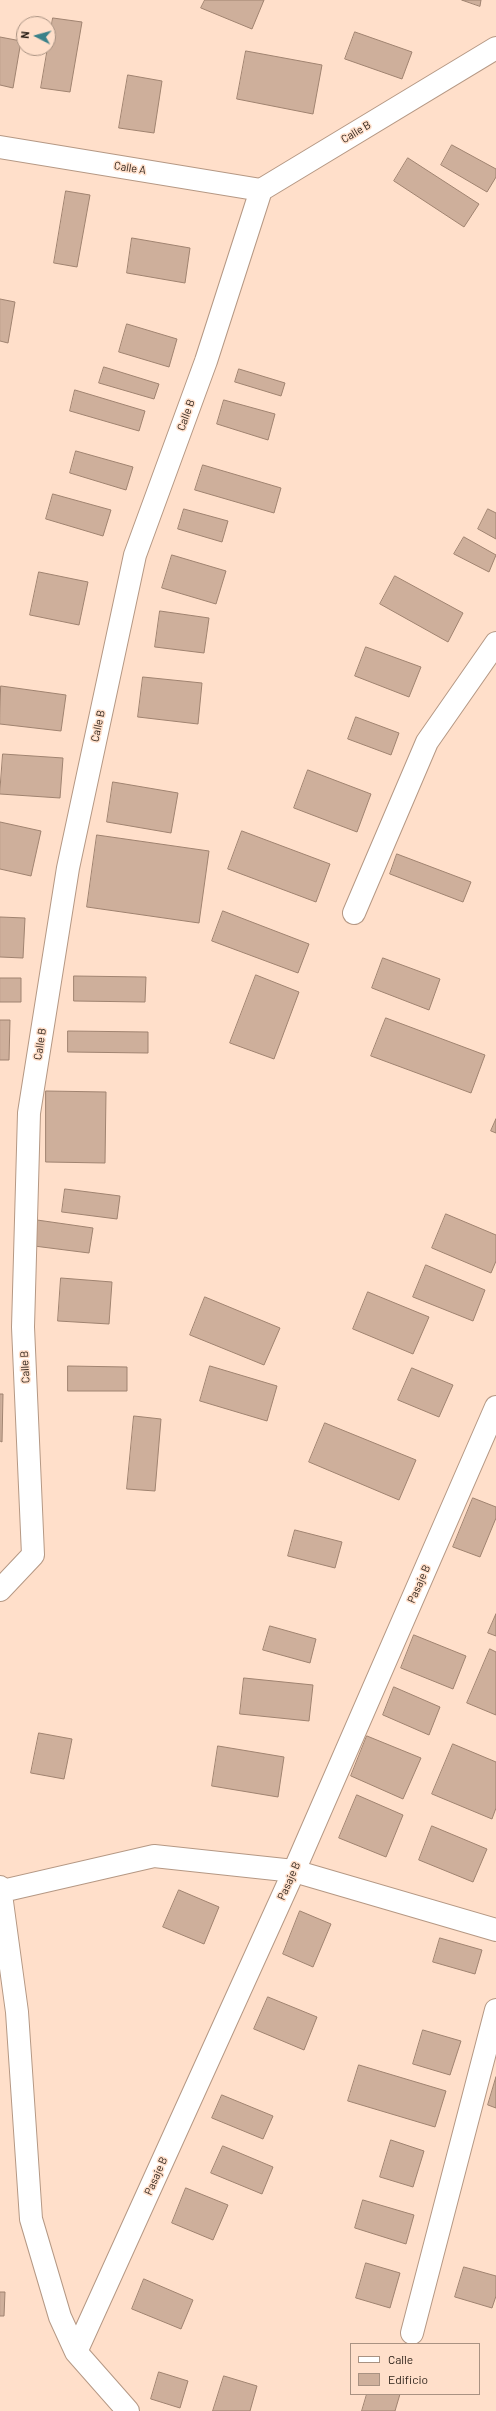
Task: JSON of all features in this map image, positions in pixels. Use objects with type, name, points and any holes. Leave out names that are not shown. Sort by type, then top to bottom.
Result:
[{"type":"street","name":"Calle B","points":[[0,1590],[33,1555],[23,1327],[29,1113],[68,868],[135,554],[206,361],[261,190],[496,48]]},
{"type":"street","name":"Calle A","points":[[0,147],[261,190]]},
{"type":"street","points":[[354,913],[427,742],[496,643]]},
{"type":"street","name":"Pasaje B","points":[[76,2352],[294,1871],[496,1407]]},
{"type":"street","points":[[128,2411],[76,2352],[60,2317],[31,2219],[17,2012],[1,1889],[154,1856],[294,1871],[496,1930]]},
{"type":"street","points":[[412,2333],[496,2010]]},
{"type":"building","points":[[205,0],[264,0],[252,29],[201,8]]},
{"type":"building","points":[[462,0],[481,0],[480,6]]},
{"type":"building","points":[[56,18],[82,22],[70,92],[41,88],[46,56],[56,56]]},
{"type":"building","points":[[355,32],[412,52],[402,79],[345,59]]},
{"type":"building","points":[[0,37],[16,40],[16,56],[18,56],[13,88],[0,85]]},
{"type":"building","points":[[246,51],[322,65],[313,114],[237,99]]},
{"type":"building","points":[[128,75],[162,81],[154,133],[119,128]]},
{"type":"building","points":[[452,145],[496,169],[496,177],[487,192],[441,165]]},
{"type":"building","points":[[408,158],[479,204],[464,227],[394,181]]},
{"type":"building","points":[[66,191],[90,195],[77,267],[54,263]]},
{"type":"building","points":[[132,238],[190,248],[185,283],[127,273]]},
{"type":"building","points":[[0,299],[15,302],[8,343],[0,341]]},
{"type":"building","points":[[127,324],[177,339],[169,367],[119,352]]},
{"type":"building","points":[[104,367],[159,384],[154,399],[99,383]]},
{"type":"building","points":[[239,369],[285,383],[281,396],[235,382]]},
{"type":"building","points":[[75,390],[145,411],[139,431],[70,411]]},
{"type":"building","points":[[224,400],[275,414],[268,440],[217,424]]},
{"type":"building","points":[[76,451],[133,467],[126,490],[70,473]]},
{"type":"building","points":[[203,465],[281,488],[274,513],[195,490]]},
{"type":"building","points":[[53,494],[111,510],[103,536],[46,519]]},
{"type":"building","points":[[184,509],[228,521],[222,542],[178,529]]},
{"type":"building","points":[[488,509],[496,513],[496,539],[478,529]]},
{"type":"building","points":[[464,537],[496,555],[489,572],[454,554]]},
{"type":"building","points":[[172,555],[226,571],[216,604],[162,588]]},
{"type":"building","points":[[39,572],[88,582],[79,625],[30,615]]},
{"type":"building","points":[[395,576],[463,613],[448,642],[380,604]]},
{"type":"building","points":[[160,611],[209,618],[204,653],[155,647]]},
{"type":"building","points":[[366,647],[421,667],[409,697],[355,676]]},
{"type":"building","points":[[143,677],[202,683],[198,724],[138,717]]},
{"type":"building","points":[[1,686],[66,695],[61,731],[0,724]]},
{"type":"building","points":[[356,717],[399,733],[391,755],[348,739]]},
{"type":"building","points":[[3,754],[63,758],[60,798],[0,794]]},
{"type":"building","points":[[308,770],[371,794],[357,832],[294,808]]},
{"type":"building","points":[[113,782],[178,793],[171,833],[107,822]]},
{"type":"building","points":[[0,822],[41,831],[31,876],[0,869]]},
{"type":"building","points":[[242,831],[330,864],[316,902],[228,869]]},
{"type":"building","points":[[97,835],[209,851],[199,923],[87,907]]},
{"type":"building","points":[[397,854],[471,882],[463,902],[390,874]]},
{"type":"building","points":[[223,911],[309,944],[298,973],[212,941]]},
{"type":"building","points":[[0,917],[25,918],[23,958],[0,957]]},
{"type":"building","points":[[383,958],[440,979],[429,1010],[372,988]]},
{"type":"building","points":[[256,975],[299,992],[274,1059],[230,1043]]},
{"type":"building","points":[[74,976],[146,977],[145,1002],[74,1001]]},
{"type":"building","points":[[0,978],[21,978],[21,1002],[0,1002]]},
{"type":"building","points":[[386,1018],[485,1055],[471,1093],[371,1056]]},
{"type":"building","points":[[0,1020],[10,1020],[9,1060],[0,1060]]},
{"type":"building","points":[[68,1031],[148,1032],[148,1053],[68,1052]]},
{"type":"building","points":[[46,1091],[106,1092],[105,1163],[46,1162]]},
{"type":"building","points":[[496,1119],[496,1133],[491,1131]]},
{"type":"building","points":[[65,1189],[120,1196],[117,1219],[62,1212]]},
{"type":"building","points":[[446,1214],[496,1235],[496,1261],[491,1273],[432,1248]]},
{"type":"building","points":[[37,1220],[93,1228],[89,1253],[34,1246]]},
{"type":"building","points":[[426,1265],[485,1290],[473,1321],[413,1297]]},
{"type":"building","points":[[61,1278],[112,1282],[109,1324],[58,1321]]},
{"type":"building","points":[[368,1292],[429,1317],[413,1354],[353,1329]]},
{"type":"building","points":[[205,1297],[280,1328],[264,1365],[190,1335]]},
{"type":"building","points":[[68,1366],[127,1367],[127,1391],[68,1391]]},
{"type":"building","points":[[210,1366],[277,1386],[267,1421],[200,1401]]},
{"type":"building","points":[[412,1368],[453,1385],[439,1417],[398,1400]]},
{"type":"building","points":[[0,1394],[3,1394],[2,1442],[0,1441]]},
{"type":"building","points":[[134,1416],[161,1419],[155,1491],[127,1489]]},
{"type":"building","points":[[325,1423],[416,1460],[399,1500],[309,1462]]},
{"type":"building","points":[[473,1498],[496,1507],[496,1518],[480,1557],[453,1547]]},
{"type":"building","points":[[295,1530],[342,1542],[335,1568],[288,1556]]},
{"type":"building","points":[[496,1614],[496,1636],[488,1633]]},
{"type":"building","points":[[270,1626],[316,1639],[310,1663],[263,1650]]},
{"type":"building","points":[[414,1635],[466,1656],[453,1689],[401,1668]]},
{"type":"building","points":[[490,1649],[496,1652],[496,1715],[467,1703]]},
{"type":"building","points":[[244,1678],[313,1685],[309,1721],[240,1714]]},
{"type":"building","points":[[394,1687],[440,1707],[429,1735],[383,1715]]},
{"type":"building","points":[[39,1733],[72,1739],[64,1779],[31,1773]]},
{"type":"building","points":[[367,1736],[421,1758],[403,1799],[351,1776]]},
{"type":"building","points":[[453,1744],[496,1762],[496,1808],[492,1819],[432,1794]]},
{"type":"building","points":[[218,1746],[284,1757],[278,1797],[212,1786]]},
{"type":"building","points":[[357,1795],[403,1815],[386,1857],[339,1838]]},
{"type":"building","points":[[432,1826],[487,1849],[473,1882],[419,1860]]},
{"type":"building","points":[[179,1890],[219,1907],[204,1944],[163,1927]]},
{"type":"building","points":[[300,1911],[331,1924],[313,1967],[283,1954]]},
{"type":"building","points":[[440,1938],[482,1950],[475,1974],[433,1962]]},
{"type":"building","points":[[268,1997],[317,2017],[304,2050],[254,2029]]},
{"type":"building","points":[[423,2030],[461,2041],[450,2075],[413,2064]]},
{"type":"building","points":[[359,2065],[446,2091],[435,2127],[348,2101]]},
{"type":"building","points":[[496,2077],[496,2108],[488,2105]]},
{"type":"building","points":[[222,2095],[273,2116],[263,2139],[212,2118]]},
{"type":"building","points":[[391,2140],[424,2151],[413,2187],[380,2177]]},
{"type":"building","points":[[223,2146],[273,2167],[262,2194],[211,2173]]},
{"type":"building","points":[[186,2188],[228,2205],[213,2240],[172,2223]]},
{"type":"building","points":[[363,2200],[414,2215],[406,2244],[355,2228]]},
{"type":"building","points":[[366,2263],[400,2273],[390,2308],[356,2298]]},
{"type":"building","points":[[464,2267],[496,2276],[496,2296],[492,2308],[455,2297]]},
{"type":"building","points":[[144,2279],[193,2300],[181,2329],[132,2309]]},
{"type":"building","points":[[0,2292],[5,2292],[4,2316],[0,2316]]},
{"type":"building","points":[[159,2372],[188,2381],[180,2408],[151,2399]]},
{"type":"building","points":[[224,2376],[257,2386],[250,2411],[213,2411]]},
{"type":"building","points":[[367,2395],[400,2395],[395,2411],[362,2411]]}]
